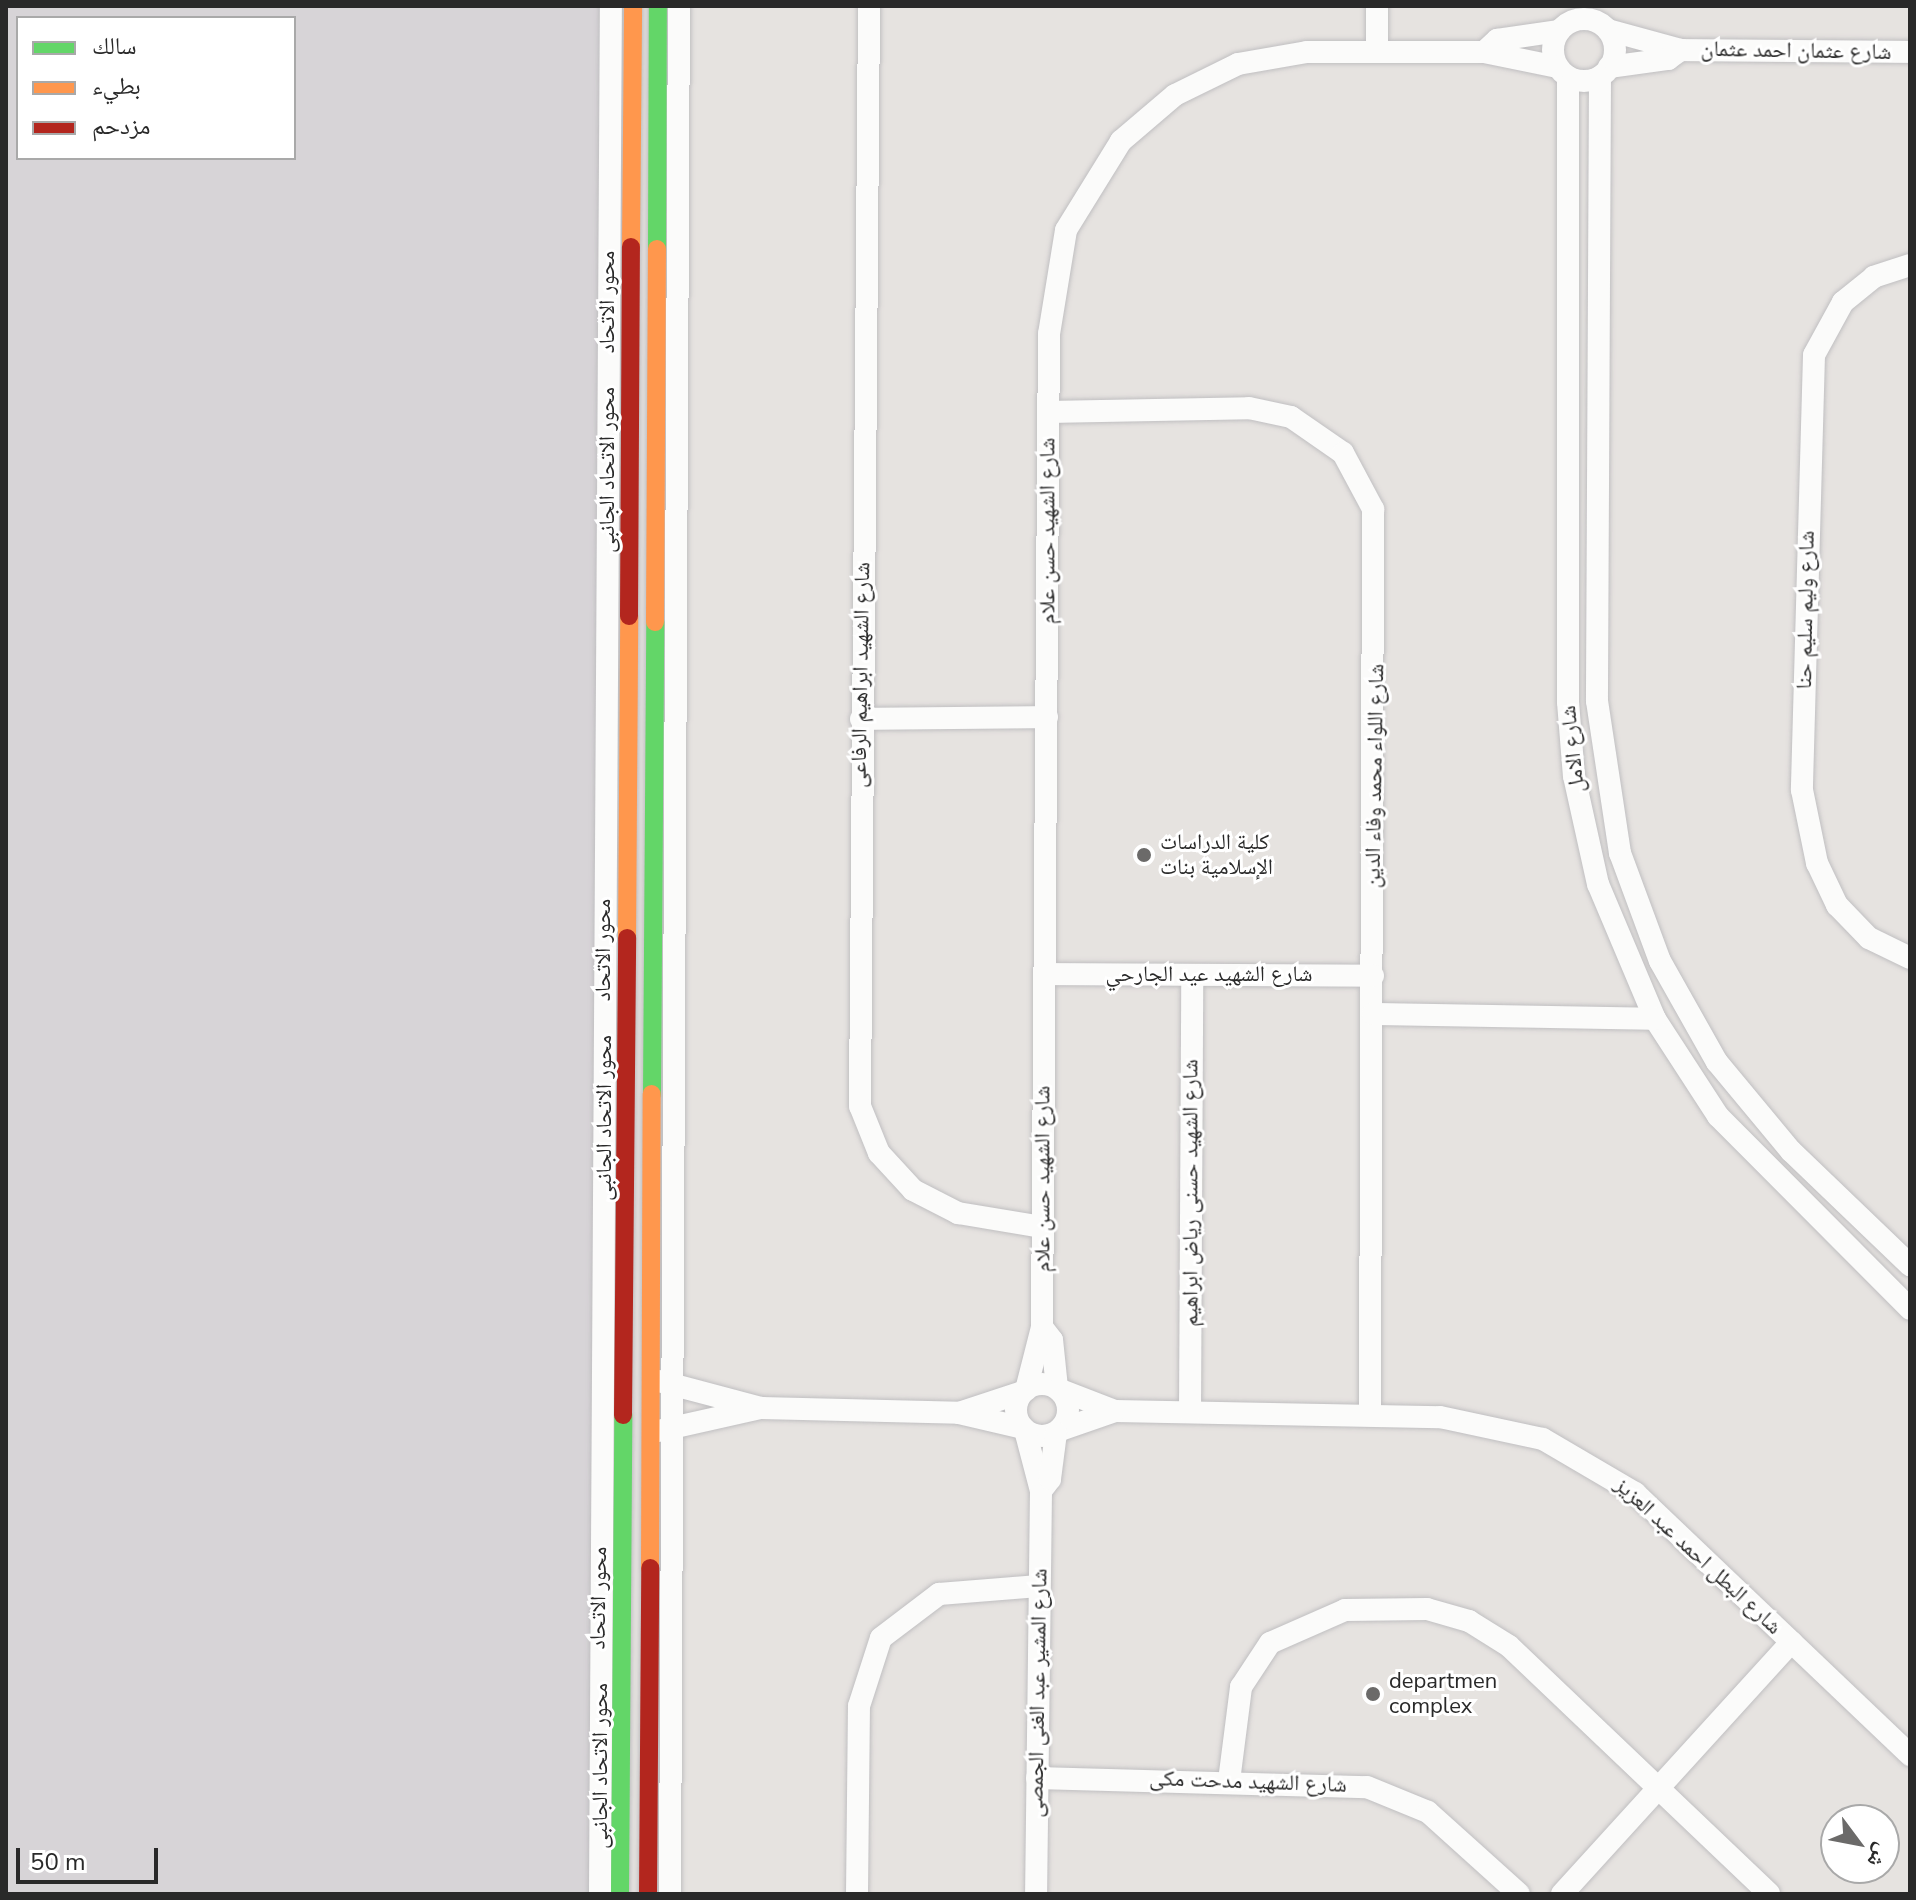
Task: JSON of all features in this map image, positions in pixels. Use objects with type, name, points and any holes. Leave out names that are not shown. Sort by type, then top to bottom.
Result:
[{"type":"street","name":"محور الاتحاد الجانبى","points":[[600,1894],[622,44],[611,6]]},
{"type":"street","name":"محور الاتحاد","points":[[620,1894],[625,1434],[622,44],[633,6]]},
{"type":"street","points":[[658,6],[661,1431],[670,1894]]},
{"type":"street","points":[[661,1382],[679,6]]},
{"type":"street","name":"شارع الشهيد ابراهيم الرفاعى","points":[[869,6],[856,1081],[867,1130],[894,1173],[934,1204],[1043,1227]]},
{"type":"street","points":[[1377,6],[1377,52]]},
{"type":"street","points":[[1568,19],[1605,20],[1615,53],[1605,72],[1563,72],[1552,49],[1568,19]]},
{"type":"street","name":"شارع الشهيد حسن علام","points":[[1484,52],[1497,40],[1568,19]]},
{"type":"street","name":"شارع عثمان احمد عثمان","points":[[1605,20],[1681,50],[1910,52]]},
{"type":"street","points":[[622,44],[658,44]]},
{"type":"street","name":"شارع عثمان احمد عثمان","points":[[1605,72],[1668,59],[1681,50]]},
{"type":"street","name":"شارع الشهيد حسن علام","points":[[1024,1391],[1042,1327],[1048,412],[1056,264],[1081,198],[1121,141],[1175,95],[1238,64],[1307,52],[1484,52],[1563,72]]},
{"type":"street","name":"شارع الامل","points":[[1563,72],[1570,739],[1598,884],[1655,1019],[1742,1145],[1905,1295]]},
{"type":"street","name":"شارع الامل","points":[[1605,72],[1597,701],[1620,853],[1660,961],[1717,1062],[1791,1151],[1910,1265]]},
{"type":"street","name":"شارع وليم سليم حنا","points":[[1910,265],[1874,277],[1843,302],[1814,355],[1802,790],[1817,863],[1837,905],[1869,938],[1910,958]]},
{"type":"street","name":"شارع اللواء محمد وفاء الدين","points":[[1048,412],[1270,411],[1328,438],[1356,470],[1377,530],[1370,1415]]},
{"type":"street","points":[[861,719],[1047,717]]},
{"type":"street","name":"شارع الشهيد عيد الجارحي","points":[[1045,974],[1373,976]]},
{"type":"street","name":"شارع الشهيد حسنى رياض ابراهيم","points":[[1190,1412],[1192,975]]},
{"type":"street","points":[[1373,1014],[1655,1019]]},
{"type":"street","name":"شارع الشهيد حسن علام","points":[[1042,1327],[1052,1340],[1058,1389]]},
{"type":"street","points":[[625,1383],[661,1382],[761,1408],[959,1413],[1024,1429],[1058,1431],[1069,1409],[1058,1389],[1024,1391],[959,1413]]},
{"type":"street","name":"شارع البطل احمد عبد العزيز","points":[[1058,1389],[1115,1411]]},
{"type":"street","points":[[1024,1391],[1016,1410],[1024,1429]]},
{"type":"street","points":[[625,1434],[661,1431],[761,1408]]},
{"type":"street","name":"شارع البطل احمد عبد العزيز","points":[[1058,1431],[1115,1411],[1370,1415],[1475,1420],[1575,1454],[1635,1493],[1910,1755]]},
{"type":"street","name":"شارع المشير عبد الغنى الجمصى","points":[[1024,1429],[1041,1491],[1036,1894]]},
{"type":"street","points":[[648,1894],[661,1431]]},
{"type":"street","name":"شارع المشير عبد الغنى الجمصى","points":[[1041,1491],[1050,1479],[1058,1431]]},
{"type":"street","points":[[857,1894],[859,1706],[881,1638],[939,1594],[1039,1586]]},
{"type":"street","points":[[1229,1781],[1236,1704],[1257,1656],[1306,1623],[1386,1605],[1427,1609],[1488,1631],[1656,1784],[1769,1894]]},
{"type":"street","points":[[1562,1894],[1656,1784],[1791,1642]]},
{"type":"street","name":"شارع الشهيد مدحت مكى","points":[[1037,1778],[1345,1783],[1388,1793],[1444,1824],[1519,1894]]},
{"type":"shaded area","points":[[6,6],[640,6],[628,1894],[6,1894]]},
{"type":"traffic: fast","points":[[657,249],[658,6]]},
{"type":"traffic: fast","points":[[652,1094],[655,622]]},
{"type":"traffic: fast","points":[[620,1894],[623,1415]]},
{"type":"traffic: slow","points":[[631,247],[633,6]]},
{"type":"traffic: slow","points":[[655,622],[657,249]]},
{"type":"traffic: slow","points":[[627,938],[629,616]]},
{"type":"traffic: slow","points":[[650,1568],[652,1094]]},
{"type":"traffic: jam","points":[[629,616],[631,247]]},
{"type":"traffic: jam","points":[[623,1415],[627,938]]},
{"type":"traffic: jam","points":[[648,1894],[650,1568]]},
{"type":"place","name":"كلية الدراسات الإسلامية بنات","points":[[1144,855]]},
{"type":"place","name":"departmen complex","points":[[1373,1694]]}]
